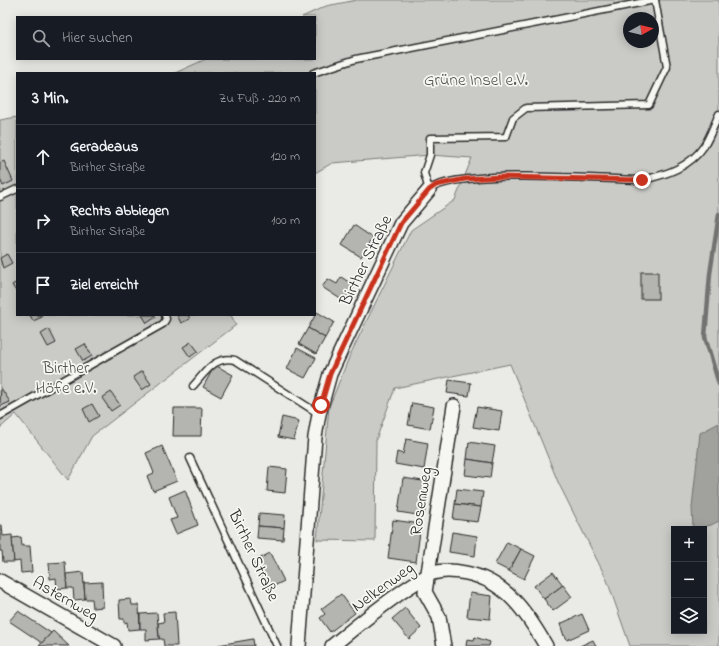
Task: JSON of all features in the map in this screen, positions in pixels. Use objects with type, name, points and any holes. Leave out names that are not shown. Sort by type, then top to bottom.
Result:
[{"type":"street","name":"Birther Straße","points":[[299,646],[315,437],[319,414],[330,374],[401,223],[429,190]]},
{"type":"street","name":"Rosenweg","points":[[444,646],[438,617],[425,592],[454,406]]},
{"type":"street","name":"Nelkenweg","points":[[332,646],[397,595],[427,576],[434,573],[460,572],[479,576],[498,586],[515,600],[527,615],[546,646]]},
{"type":"street","name":"Asternweg","points":[[0,581],[114,646]]},
{"type":"lane","points":[[316,72],[356,59],[655,0],[666,67],[648,105],[526,108],[512,118],[506,137],[430,138],[430,155],[424,173],[429,190]]},
{"type":"lane","name":"Birther Straße","points":[[429,190],[436,185],[465,179],[501,177],[642,180],[664,176],[684,166],[704,146],[719,114]]},
{"type":"lane","points":[[0,197],[16,189]]},
{"type":"lane","points":[[0,416],[163,324],[166,319],[165,316]]},
{"type":"lane","points":[[193,386],[217,361],[228,358],[235,360],[319,414]]},
{"type":"lane","name":"Birther Straße","points":[[190,458],[277,646]]},
{"type":"green space","name":"Grüne Insel e.V.","points":[[357,0],[719,0],[719,646],[630,646],[607,580],[558,482],[510,364],[395,388],[376,440],[375,541],[317,540],[329,407],[350,355],[411,230],[455,200],[472,158],[430,155],[332,163],[316,172],[316,72],[177,72],[204,60],[316,60],[316,16],[304,16],[326,6]]},
{"type":"green space","name":"Birther Höfe e.V.","points":[[16,117],[16,316],[232,316],[236,325],[92,436],[68,480],[16,414],[0,428],[0,120]]},
{"type":"shaded area","points":[[719,423],[719,521],[706,526],[693,526],[692,507],[700,433]]},
{"type":"building","points":[[4,161],[13,181],[3,186],[0,179],[0,163]]},
{"type":"building","points":[[354,225],[373,238],[361,257],[342,245]]},
{"type":"building","points":[[7,254],[12,263],[3,268],[0,258]]},
{"type":"building","points":[[641,272],[658,272],[658,299],[641,299]]},
{"type":"building","points":[[341,277],[355,286],[345,302],[322,287],[328,279],[337,284]]},
{"type":"building","points":[[16,283],[16,291],[12,285]]},
{"type":"building","points":[[317,312],[334,322],[325,338],[308,328]]},
{"type":"building","points":[[30,316],[42,316],[42,317],[33,321]]},
{"type":"building","points":[[143,316],[156,317],[147,323]]},
{"type":"building","points":[[178,316],[188,316],[190,319],[181,323]]},
{"type":"building","points":[[308,328],[325,338],[316,354],[299,344]]},
{"type":"building","points":[[49,329],[56,343],[48,347],[41,334]]},
{"type":"building","points":[[191,342],[198,351],[190,357],[183,347]]},
{"type":"building","points":[[85,344],[92,356],[83,361],[76,349]]},
{"type":"building","points":[[297,348],[316,358],[305,378],[287,369]]},
{"type":"building","points":[[215,365],[233,375],[221,397],[203,387]]},
{"type":"building","points":[[142,371],[151,384],[142,390],[133,377]]},
{"type":"building","points":[[449,380],[471,383],[469,396],[447,393]]},
{"type":"building","points":[[1,388],[10,402],[1,406],[0,404]]},
{"type":"building","points":[[111,392],[120,405],[111,411],[102,398]]},
{"type":"building","points":[[412,403],[434,407],[430,429],[408,425]]},
{"type":"building","points":[[92,404],[99,416],[89,422],[83,409]]},
{"type":"building","points":[[477,407],[502,411],[499,431],[473,427]]},
{"type":"building","points":[[174,408],[202,408],[201,436],[173,436]]},
{"type":"building","points":[[282,417],[299,421],[294,440],[278,437]]},
{"type":"building","points":[[406,439],[428,443],[424,469],[395,464],[397,452],[403,454]]},
{"type":"building","points":[[469,442],[495,446],[492,463],[467,459]]},
{"type":"building","points":[[162,446],[177,481],[153,491],[147,476],[154,473],[146,453]]},
{"type":"building","points":[[467,459],[492,463],[490,478],[465,475]]},
{"type":"building","points":[[269,467],[287,469],[285,493],[267,491]]},
{"type":"building","points":[[403,478],[429,482],[424,516],[398,512]]},
{"type":"building","points":[[457,489],[483,492],[481,507],[455,504]]},
{"type":"building","points":[[185,490],[198,525],[176,534],[170,520],[177,518],[169,497]]},
{"type":"building","points":[[455,504],[481,507],[478,522],[453,519]]},
{"type":"building","points":[[259,513],[285,515],[284,528],[258,526]]},
{"type":"building","points":[[393,520],[421,524],[416,562],[388,558]]},
{"type":"building","points":[[0,525],[2,525],[3,536],[12,535],[14,562],[3,562],[2,551],[0,551]]},
{"type":"building","points":[[258,526],[284,528],[283,540],[257,538]]},
{"type":"building","points":[[452,532],[477,536],[475,556],[449,552]]},
{"type":"building","points":[[21,537],[22,546],[30,546],[32,572],[21,573],[20,561],[14,562],[12,538]]},
{"type":"building","points":[[507,542],[521,549],[509,571],[495,564]]},
{"type":"building","points":[[521,549],[535,556],[524,579],[509,571]]},
{"type":"building","points":[[270,553],[284,581],[266,590],[253,562]]},
{"type":"building","points":[[65,562],[67,588],[57,589],[56,578],[50,579],[49,563]]},
{"type":"building","points":[[83,572],[85,599],[74,600],[73,588],[67,588],[66,574]]},
{"type":"building","points":[[553,572],[563,585],[544,599],[534,586]]},
{"type":"building","points":[[102,582],[103,607],[93,608],[92,599],[85,599],[84,583]]},
{"type":"building","points":[[563,585],[572,597],[553,611],[544,599]]},
{"type":"building","points":[[470,593],[492,596],[490,619],[467,617]]},
{"type":"building","points":[[341,594],[355,613],[330,632],[320,618],[325,614],[321,609]]},
{"type":"building","points":[[131,599],[132,605],[139,605],[140,629],[128,630],[127,622],[124,623],[124,619],[120,619],[119,600]]},
{"type":"building","points":[[405,608],[421,628],[409,639],[392,619]]},
{"type":"building","points":[[18,611],[51,633],[42,643],[9,621]]},
{"type":"building","points":[[175,612],[177,646],[164,646],[163,639],[159,639],[158,623],[164,622],[163,613]]},
{"type":"building","points":[[157,613],[159,639],[146,640],[146,629],[140,629],[140,614]]},
{"type":"building","points":[[582,614],[589,630],[567,640],[560,624]]},
{"type":"building","points":[[53,631],[69,646],[39,646]]},
{"type":"building","points":[[475,637],[490,642],[489,646],[466,646],[467,639],[474,640]]},
{"type":"building","points":[[253,639],[254,646],[218,646],[218,645]]},
{"type":"building","points":[[593,640],[596,646],[580,646]]},
{"type":"waterway","points":[[719,214],[710,274],[705,337],[719,384]]},
{"type":"route","points":[[321,405],[330,374],[401,223],[429,190],[436,185],[465,179],[501,177],[642,180]]}]
